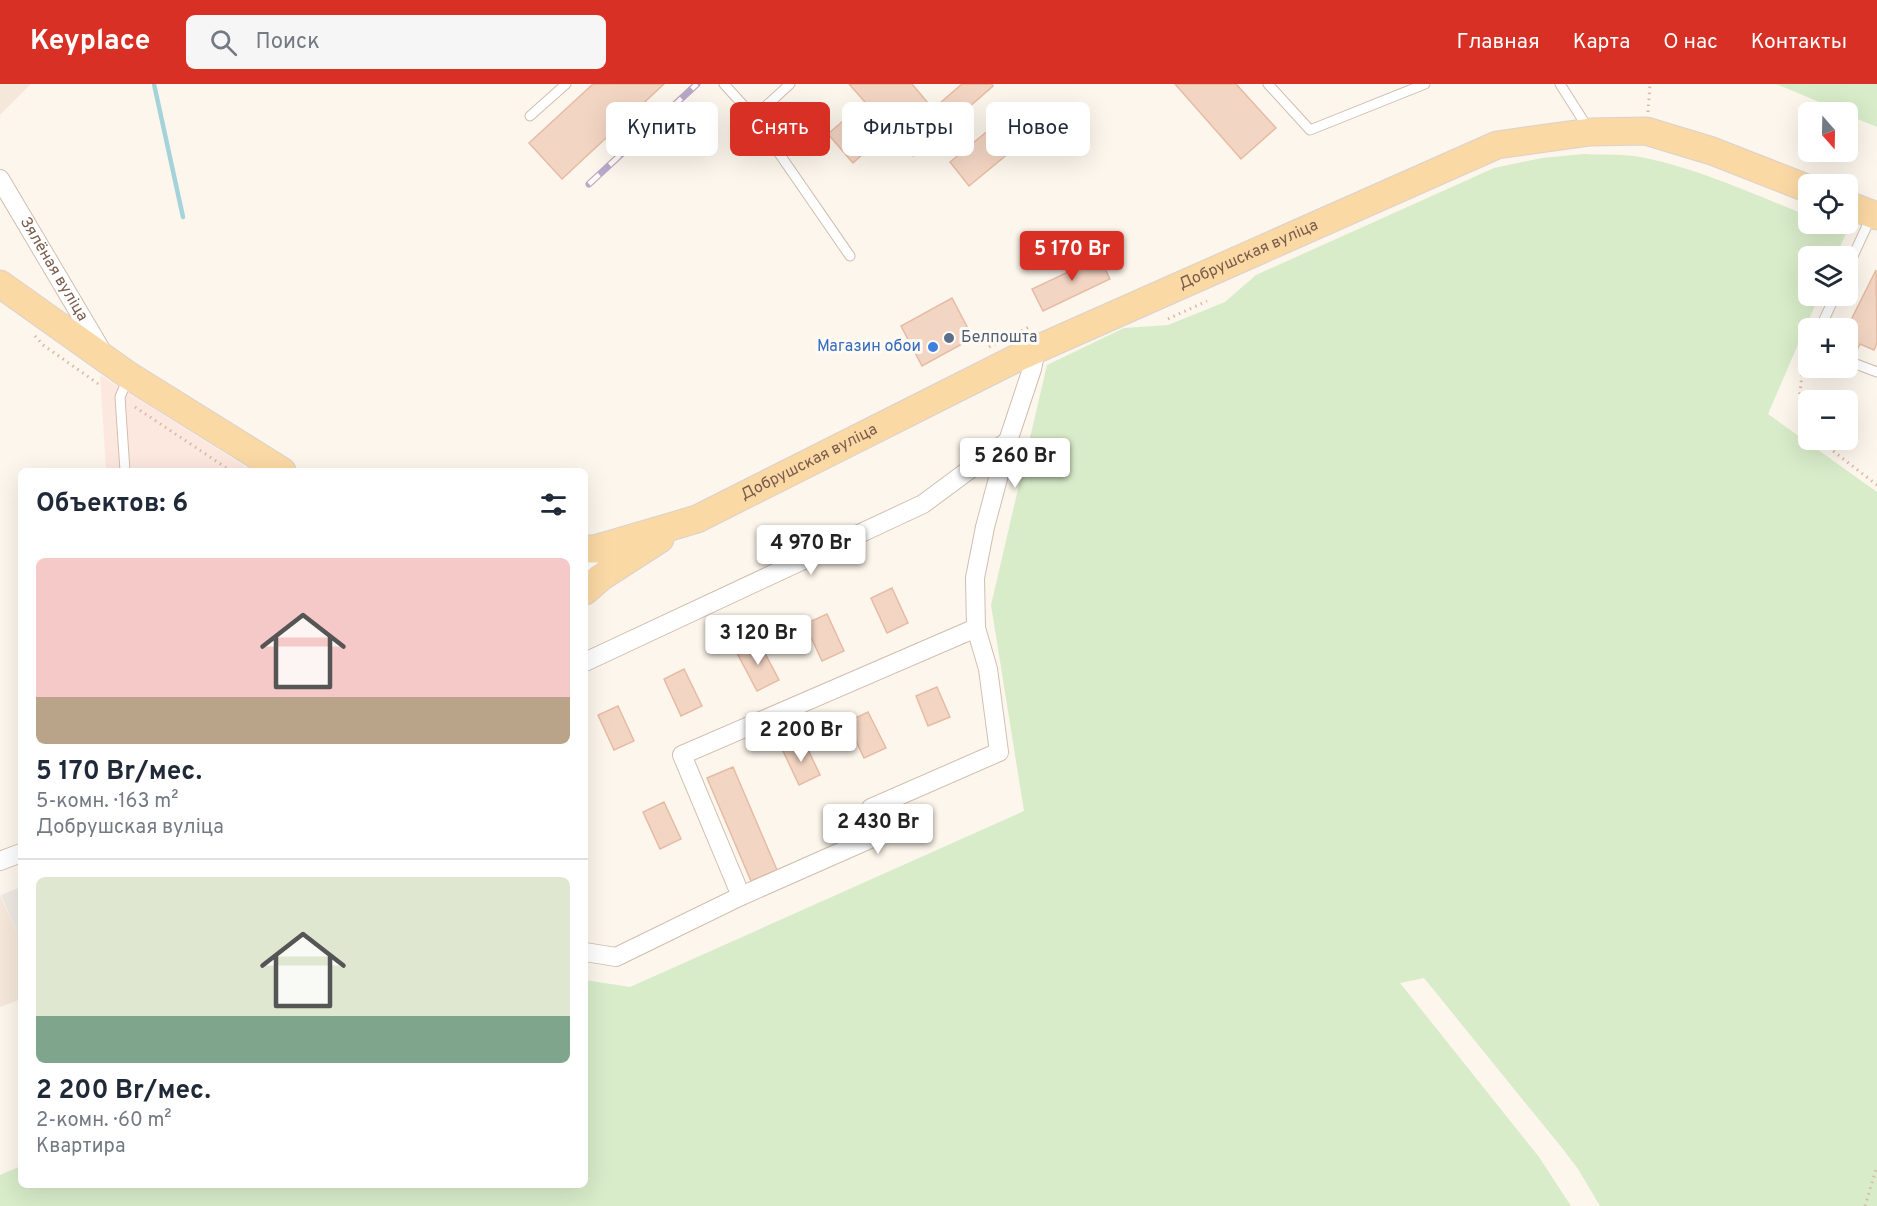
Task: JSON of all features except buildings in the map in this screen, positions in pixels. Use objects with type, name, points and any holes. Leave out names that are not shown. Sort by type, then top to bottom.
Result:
[{"type":"main road","name":"Добрушская вуліца","points":[[588,556],[697,519],[1036,349],[1497,145],[1590,132],[1646,131],[1712,151],[1798,185]]},
{"type":"main road","points":[[0,284],[112,374],[277,468]]},
{"type":"main road","points":[[588,588],[601,577],[651,544],[697,519]]},
{"type":"street","name":"Зялёная вуліца","points":[[0,179],[112,374]]},
{"type":"street","points":[[588,952],[616,957],[741,896],[879,835],[871,808],[999,752],[988,669],[976,628],[975,578],[985,527],[1036,349]]},
{"type":"street","points":[[588,661],[923,504],[1008,441]]},
{"type":"street","points":[[741,896],[682,755],[976,628]]},
{"type":"street","points":[[0,861],[18,854]]},
{"type":"lane","points":[[530,116],[566,84]]},
{"type":"lane","points":[[724,84],[740,102]]},
{"type":"lane","points":[[770,102],[790,84]]},
{"type":"lane","points":[[1268,84],[1310,130],[1425,84]]},
{"type":"lane","points":[[1560,84],[1590,132]]},
{"type":"lane","points":[[781,156],[850,256]]},
{"type":"lane","points":[[1855,246],[1866,212]]},
{"type":"lane","points":[[1858,365],[1877,372]]},
{"type":"lane","points":[[112,374],[120,397],[124,468]]},
{"type":"path","points":[[1646,131],[1650,84]]},
{"type":"path","points":[[1167,319],[1207,301]]},
{"type":"path","points":[[35,336],[43,345],[112,374]]},
{"type":"path","points":[[135,407],[226,468]]},
{"type":"path","points":[[1832,450],[1877,485]]},
{"type":"path","points":[[1865,1206],[1877,1167]]},
{"type":"shaded area","points":[[0,84],[31,84],[0,115]]},
{"type":"shaded area","points":[[100,375],[248,468],[106,468]]},
{"type":"shaded area","points":[[18,888],[18,936],[1,895]]},
{"type":"shaded area","points":[[0,895],[18,936],[18,1000],[0,1007]]},
{"type":"green space","points":[[1776,84],[1877,84],[1877,127],[1858,119],[1858,102],[1819,102]]},
{"type":"green space","points":[[1584,154],[1634,156],[1656,160],[1723,182],[1798,212],[1798,234],[1846,234],[1840,246],[1798,246],[1798,306],[1815,306],[1809,318],[1798,318],[1798,345],[1768,414],[1798,435],[1798,450],[1818,450],[1877,492],[1877,1206],[1600,1206],[1578,1169],[1562,1148],[1424,978],[1400,983],[1539,1157],[1571,1206],[0,1206],[0,1175],[18,1167],[18,1188],[588,1188],[588,980],[630,987],[1024,811],[991,605],[1047,365],[1124,328],[1168,325],[1225,302],[1256,275],[1494,168],[1542,158]]},
{"type":"waterway","points":[[154,84],[183,217]]},
{"type":"railway","points":[[589,184],[697,84]]},
{"type":"place","name":"Белпошта","points":[[949,338]]},
{"type":"place","name":"Магазин обои","points":[[933,347]]}]
